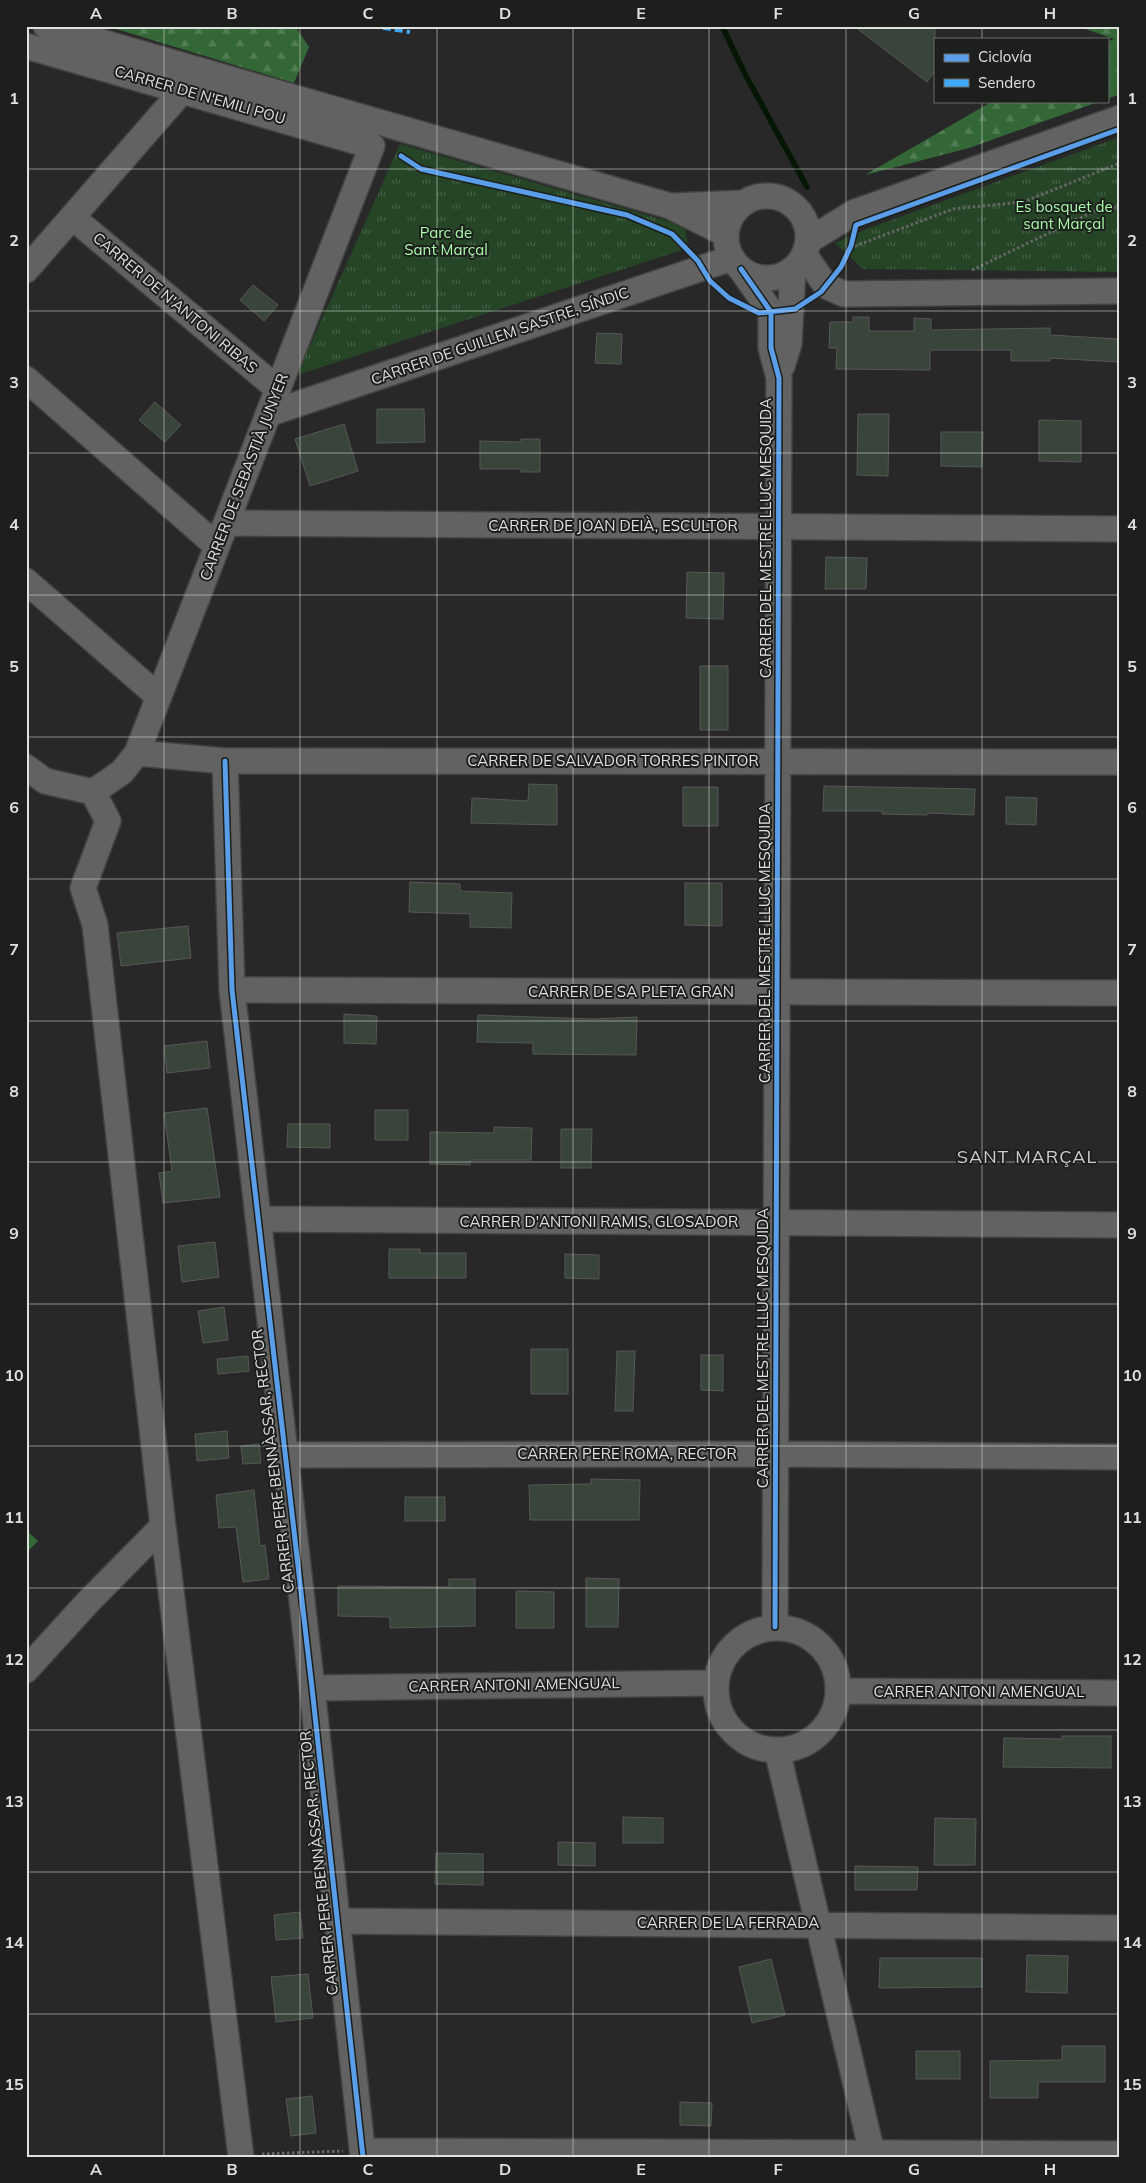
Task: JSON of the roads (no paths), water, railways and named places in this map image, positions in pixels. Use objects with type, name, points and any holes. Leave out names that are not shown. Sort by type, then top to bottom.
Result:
[{"type":"street","points":[[46,26],[670,206],[726,234]]},
{"type":"street","name":"CARRER DE N'EMILI POU","points":[[26,46],[184,90],[372,146]]},
{"type":"street","points":[[26,270],[184,90]]},
{"type":"street","points":[[1120,118],[855,212],[802,254],[781,276],[767,278],[753,276],[736,263],[727,246],[726,234],[729,222],[735,211],[744,203],[766,196],[788,202],[797,209],[804,219],[807,230],[802,254],[826,286],[844,294],[1120,291]]},
{"type":"street","name":"CARRER DE SEBASTIÀ JUNYER","points":[[93,792],[122,772],[137,754],[372,146]]},
{"type":"street","points":[[670,206],[744,203]]},
{"type":"street","points":[[797,209],[855,212]]},
{"type":"street","name":"CARRER DE N'ANTONI RIBAS","points":[[72,217],[278,389]]},
{"type":"street","name":"CARRER DEL MESTRE LLUC MESQUIDA","points":[[775,1627],[779,378],[788,344],[802,254]]},
{"type":"street","name":"CARRER DEL MESTRE LLUC MESQUIDA","points":[[736,263],[772,312],[771,348],[779,378]]},
{"type":"street","name":"CARRER DE GUILLEM SASTRE, SÍNDIC","points":[[268,414],[736,263]]},
{"type":"street","points":[[26,379],[222,535]]},
{"type":"street","name":"CARRER DE JOAN DEIÀ, ESCULTOR","points":[[222,535],[779,528],[1120,529]]},
{"type":"street","points":[[26,581],[159,697]]},
{"type":"street","name":"CARRER DE SALVADOR TORRES PINTOR","points":[[137,754],[225,760],[1120,762]]},
{"type":"street","name":"CARRER PERE BENNÀSSAR, RECTOR","points":[[225,760],[232,990],[363,2154]]},
{"type":"street","points":[[26,767],[45,781],[93,792],[108,821],[83,888],[95,925],[163,1526],[241,2155]]},
{"type":"street","name":"CARRER DE SA PLETA GRAN","points":[[232,990],[1120,993]]},
{"type":"street","name":"CARRER D'ANTONI RAMIS, GLOSADOR","points":[[258,1220],[1120,1226]]},
{"type":"street","name":"CARRER PERE ROMA, RECTOR","points":[[285,1455],[775,1454],[1120,1457]]},
{"type":"street","points":[[26,1670],[88,1602],[163,1526]]},
{"type":"street","points":[[775,1627],[795,1630],[813,1638],[828,1653],[837,1671],[839,1691],[836,1710],[826,1726],[813,1739],[796,1748],[777,1750],[757,1747],[751,1744],[739,1737],[725,1722],[717,1703],[716,1682],[720,1665],[729,1650],[742,1638],[758,1630],[775,1627]]},
{"type":"street","name":"CARRER ANTONI AMENGUAL","points":[[312,1688],[716,1682]]},
{"type":"street","name":"CARRER ANTONI AMENGUAL","points":[[839,1691],[1120,1693]]},
{"type":"street","points":[[777,1750],[873,2156]]},
{"type":"street","name":"CARRER DE LA FERRADA","points":[[337,1921],[1120,1928]]},
{"type":"street","points":[[363,2154],[873,2156],[1120,2154]]},
{"type":"waterway","points":[[722,26],[746,76],[807,187]]},
{"type":"district","name":"SANT MARÇAL","points":[[1027,1157]]},
{"type":"park label","name":"Es bosquet de sant Marçal","points":[[1064,216]]},
{"type":"park label","name":"Parc de Sant Marçal","points":[[446,242]]}]
